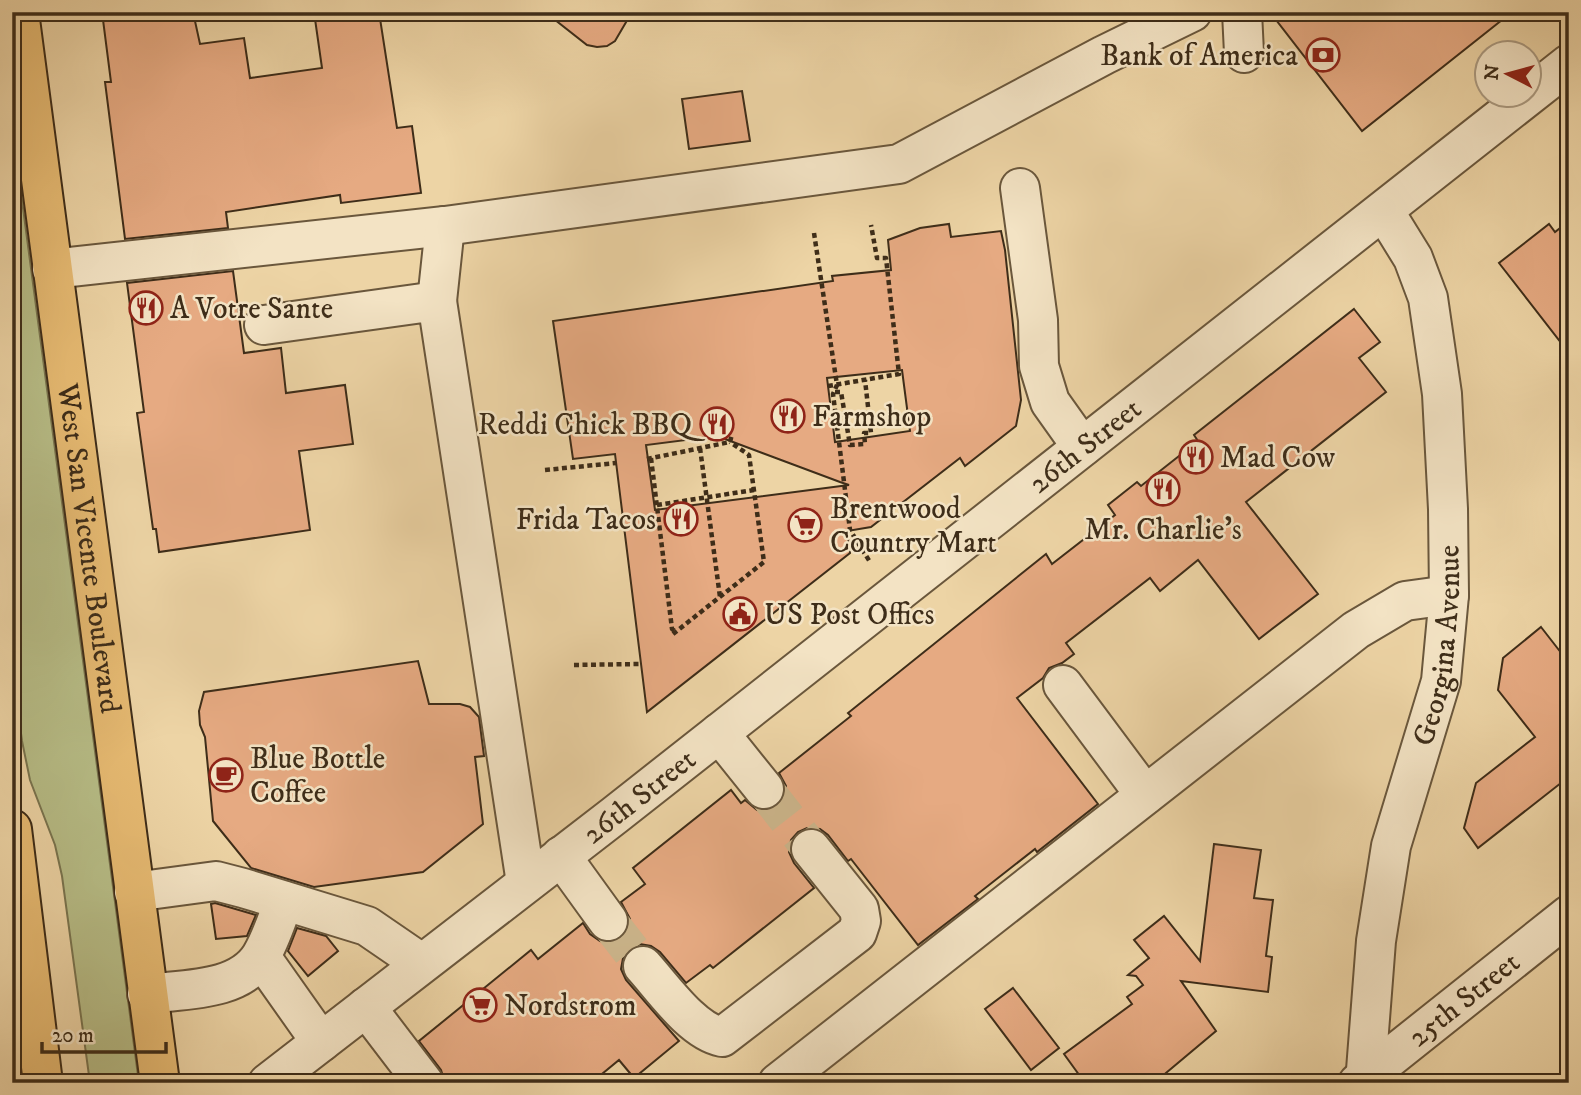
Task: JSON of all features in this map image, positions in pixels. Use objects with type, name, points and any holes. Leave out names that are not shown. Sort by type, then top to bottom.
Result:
[{"type":"main road","name":"West San Vicente Boulevard","points":[[19,12],[160,1083]]},
{"type":"main road","points":[[12,829],[43,1083]]},
{"type":"street","points":[[52,269],[452,224],[899,164],[1104,55],[1192,12]]},
{"type":"street","points":[[1242,12],[1244,53]]},
{"type":"street","name":"26th Street","points":[[268,1083],[719,733],[1569,64]]},
{"type":"street","points":[[1020,188],[1038,320],[1039,366],[1050,402],[1082,447]]},
{"type":"street","name":"Georgina Avenue","points":[[1362,1081],[1376,941],[1391,846],[1441,681],[1449,596],[1442,394],[1428,298],[1413,258],[1384,211]]},
{"type":"street","points":[[452,224],[437,301],[526,883]]},
{"type":"street","points":[[264,325],[437,301]]},
{"type":"street","points":[[778,1083],[1356,630],[1405,601],[1449,596]]},
{"type":"street","points":[[1063,685],[1145,795]]},
{"type":"street","points":[[719,733],[764,789]]},
{"type":"street","points":[[643,966],[696,1025],[711,1035],[722,1037],[857,933],[861,921],[859,909],[811,849]]},
{"type":"street","points":[[561,856],[608,921]]},
{"type":"street","points":[[134,892],[216,881],[366,926],[421,963]]},
{"type":"street","points":[[147,994],[221,984],[245,975],[261,957],[284,901]]},
{"type":"street","name":"25th Street","points":[[1362,1081],[1569,915]]},
{"type":"street","points":[[261,957],[321,1042]]},
{"type":"street","points":[[366,1007],[424,1083]]},
{"type":"path","points":[[828,386],[899,374],[886,258],[877,258],[871,225]]},
{"type":"path","points":[[814,233],[838,386],[834,392],[850,530],[894,595]]},
{"type":"path","points":[[834,392],[841,392],[850,445],[865,443],[864,433],[871,433],[865,380]]},
{"type":"path","points":[[730,442],[732,434]]},
{"type":"path","points":[[730,442],[749,455],[764,562],[674,633],[649,458],[701,448],[730,442]]},
{"type":"path","points":[[701,448],[720,598]]},
{"type":"path","points":[[545,470],[616,463]]},
{"type":"path","points":[[657,505],[754,491]]},
{"type":"path","points":[[575,666],[641,664]]},
{"type":"green space","points":[[12,125],[139,1083],[90,1083],[62,876],[55,845],[30,780],[12,666]]},
{"type":"building","points":[[102,12],[193,12],[200,44],[244,38],[250,78],[322,68],[314,12],[379,12],[397,128],[412,126],[421,193],[341,203],[340,195],[226,212],[228,228],[125,239],[105,82],[111,82]]},
{"type":"building","points":[[545,12],[632,12],[615,41],[607,46],[597,47],[587,45]]},
{"type":"building","points":[[1270,12],[1512,12],[1479,38],[1472,38],[1472,44],[1362,131]]},
{"type":"building","points":[[742,91],[750,141],[689,149],[682,99]]},
{"type":"building","points":[[1569,221],[1569,353],[1499,263],[1549,224],[1555,232]]},
{"type":"building","points":[[949,224],[951,237],[1001,231],[1021,400],[1016,426],[965,466],[960,458],[871,527],[847,531],[850,553],[647,712],[615,454],[573,459],[553,321],[833,281],[832,276],[891,270],[888,240],[920,228]],"holes":[[[902,370],[910,431],[835,442],[827,378]],[[717,436],[840,482],[849,485],[655,510],[646,445]]]},
{"type":"building","points":[[233,271],[244,353],[281,348],[286,393],[345,385],[353,444],[299,451],[310,530],[159,552],[156,529],[153,529],[137,413],[144,412],[127,283]]},
{"type":"building","points":[[1354,309],[1380,342],[1359,358],[1386,392],[1246,502],[1318,594],[1259,639],[1198,560],[1160,591],[1150,578],[1066,643],[1074,654],[1049,668],[1043,678],[1017,698],[1098,804],[975,896],[978,899],[918,945],[851,859],[848,861],[820,829],[807,828],[798,832],[791,840],[789,852],[794,863],[814,888],[713,968],[710,965],[686,983],[660,952],[651,946],[640,944],[628,950],[621,969],[626,980],[679,1041],[634,1078],[619,1060],[591,1083],[445,1083],[441,1070],[419,1041],[531,950],[538,959],[583,923],[590,934],[600,941],[611,943],[621,938],[628,929],[630,919],[621,902],[645,884],[633,868],[731,790],[741,803],[745,800],[757,810],[767,811],[777,806],[784,798],[786,786],[779,773],[851,716],[848,713],[1046,554],[1052,564],[1115,515],[1108,505],[1137,482],[1141,486],[1198,441],[1194,435]]},
{"type":"building","points":[[1541,627],[1569,663],[1569,782],[1566,779],[1478,848],[1464,828],[1476,783],[1535,737],[1498,690],[1503,658]]},
{"type":"building","points":[[418,661],[429,704],[460,704],[470,707],[479,717],[484,756],[475,757],[483,824],[423,872],[314,887],[251,868],[213,821],[205,737],[200,725],[199,711],[204,692]]},
{"type":"building","points":[[1214,844],[1261,850],[1254,898],[1273,900],[1266,956],[1272,957],[1268,992],[1181,981],[1216,1031],[1154,1083],[1085,1083],[1064,1054],[1132,1004],[1127,997],[1143,985],[1136,976],[1128,975],[1149,958],[1134,940],[1164,916],[1200,961]]},
{"type":"building","points":[[211,904],[256,915],[247,936],[216,939]]},
{"type":"building","points":[[297,928],[326,936],[338,951],[308,976],[288,951]]},
{"type":"building","points":[[1013,988],[1059,1048],[1031,1070],[985,1009]]},
{"type":"tunnel","points":[[764,789],[811,849]]},
{"type":"tunnel","points":[[608,921],[643,966]]},
{"type":"place","name":"Bank of America","points":[[1323,55]]},
{"type":"place","name":"A Votre Sante","points":[[146,308]]},
{"type":"place","name":"Farmshop","points":[[788,416]]},
{"type":"place","name":"Reddi Chick BBQ","points":[[717,424]]},
{"type":"place","name":"Mad Cow","points":[[1196,457]]},
{"type":"place","name":"Mr. Charlie's","points":[[1163,489]]},
{"type":"place","name":"Frida Tacos","points":[[681,519]]},
{"type":"place","name":"Brentwood Country Mart","points":[[805,525]]},
{"type":"place","name":"US Post Offics","points":[[740,614]]},
{"type":"place","name":"Blue Bottle Coffee","points":[[226,775]]},
{"type":"place","name":"Nordstrom","points":[[480,1005]]}]
